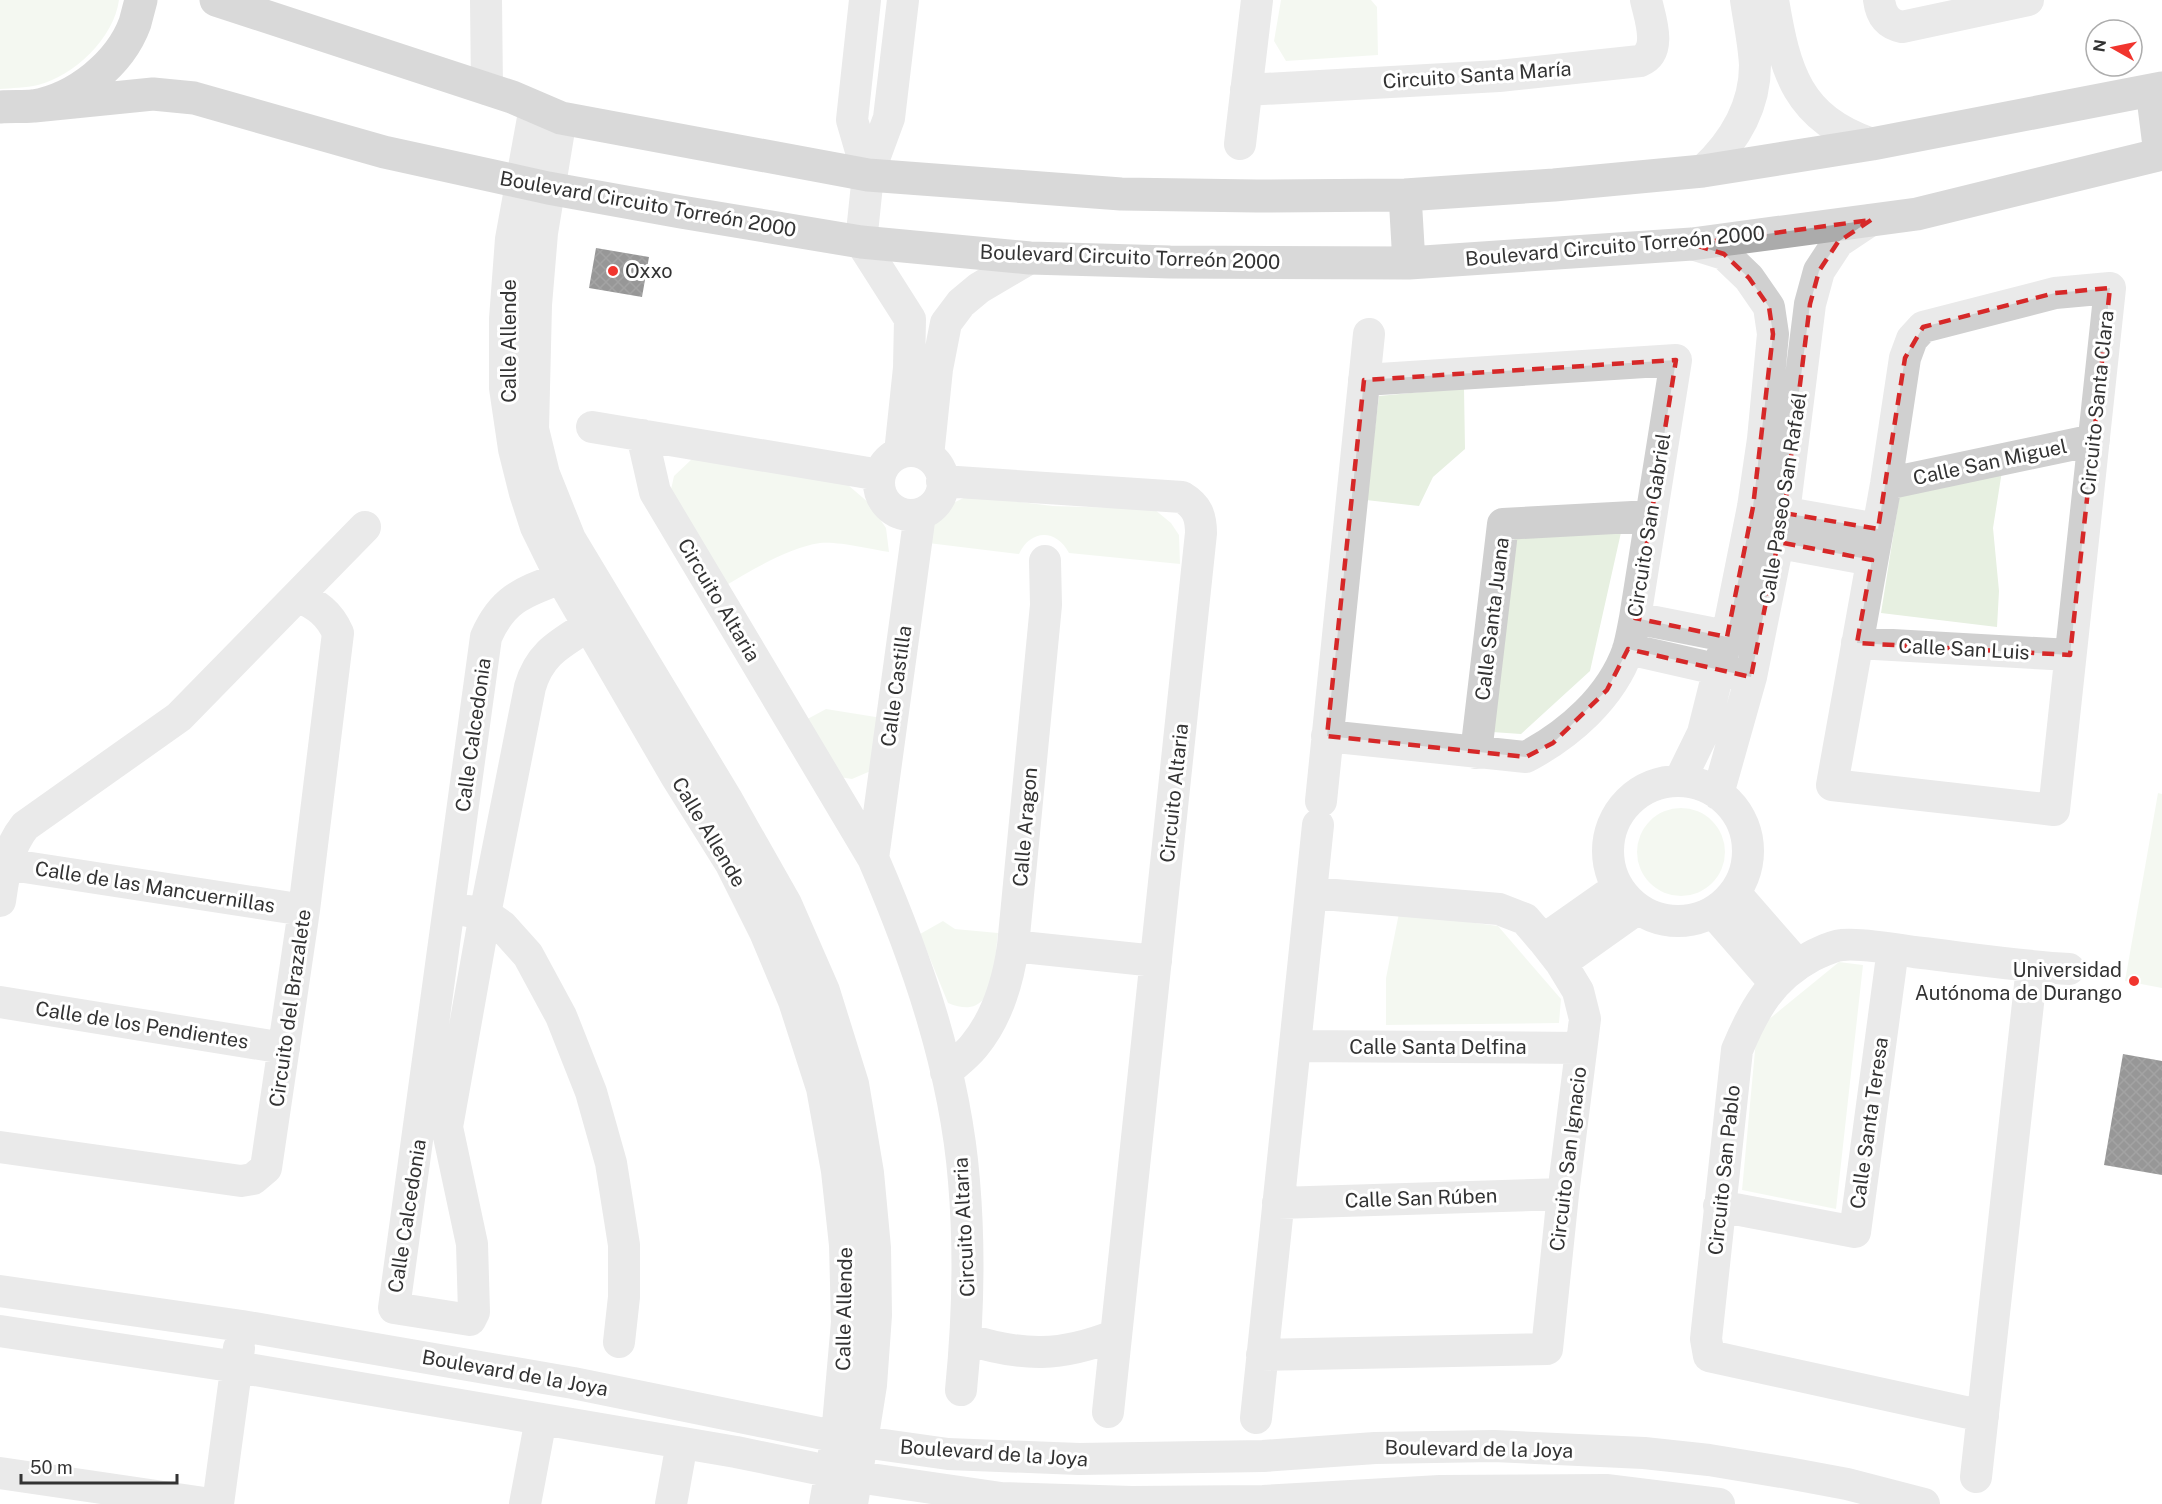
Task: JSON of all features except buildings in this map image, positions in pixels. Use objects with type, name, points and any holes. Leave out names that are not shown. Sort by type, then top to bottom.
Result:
[{"type":"main road","points":[[0,107],[34,106],[66,96],[94,78],[118,54],[134,24],[141,0]]},
{"type":"main road","points":[[216,0],[487,89],[548,112],[868,175],[1121,194],[1405,195],[1554,185],[1703,171],[1872,144],[2157,89],[2161,154]]},
{"type":"main road","name":"Boulevard Circuito Torreón 2000","points":[[34,106],[153,94],[194,98],[384,152],[534,185],[861,242],[1030,258],[1170,262],[1409,263],[1692,244],[1917,214],[2161,154]]},
{"type":"main road","points":[[1405,195],[1409,263]]},
{"type":"street","points":[[486,0],[487,89]]},
{"type":"street","points":[[865,0],[852,120],[868,175]]},
{"type":"street","points":[[903,0],[889,118],[868,175],[861,242],[910,319],[920,396]]},
{"type":"street","points":[[1240,144],[1257,0]]},
{"type":"street","name":"Circuito Santa María","points":[[1246,90],[1499,76],[1640,61],[1650,55],[1653,47],[1646,0]]},
{"type":"street","points":[[1703,171],[1722,153],[1734,135],[1745,115],[1752,93],[1755,65],[1746,0]]},
{"type":"street","points":[[1773,0],[1786,62],[1795,84],[1809,106],[1826,122],[1872,144]]},
{"type":"street","points":[[1879,0],[1881,12],[1888,22],[1902,27],[2028,0]]},
{"type":"street","points":[[534,185],[548,112]]},
{"type":"street","name":"Calle Allende","points":[[534,185],[512,239],[504,318],[505,388],[514,449],[525,494],[536,527],[561,578],[731,864],[760,922],[794,1001],[822,1088],[837,1171],[845,1245],[850,1439],[847,1484],[825,1504]]},
{"type":"street","name":"Calle Allende","points":[[534,185],[536,305],[533,429],[544,474],[570,539],[726,798],[786,904],[824,991],[853,1084],[868,1173],[875,1248],[876,1315],[871,1385],[850,1439]]},
{"type":"street","name":"Calle Paseo San Rafaél","points":[[1680,780],[1703,734],[1727,637],[1766,525],[1810,304],[1819,271],[1838,242],[1871,220]]},
{"type":"street","name":"Calle Paseo San Rafaél","points":[[1692,244],[1724,254],[1749,278],[1769,307],[1773,334],[1763,439],[1766,525],[1759,643],[1718,794]]},
{"type":"street","points":[[912,466],[920,396],[946,322],[961,303],[979,288],[1030,258]]},
{"type":"street","name":"Circuito Santa Clara","points":[[2110,288],[2094,440],[2054,810],[1832,785],[1886,483],[1905,358],[1912,339],[1923,327],[2055,293],[2110,288]]},
{"type":"street","points":[[910,319],[946,322]]},
{"type":"street","points":[[1256,1418],[1369,334]]},
{"type":"street","name":"Circuito San Gabriel","points":[[1327,736],[1526,757],[1553,743],[1574,725],[1606,690],[1620,669],[1628,649],[1635,618],[1676,360],[1364,380]]},
{"type":"street","name":"Circuito Altaria","points":[[592,427],[642,435],[1182,497],[1196,508],[1201,519],[1201,532],[1108,1412]]},
{"type":"street","name":"Circuito Altaria","points":[[642,435],[655,492],[873,858],[901,922],[924,988],[946,1072],[964,1179],[968,1277],[966,1339],[961,1390]]},
{"type":"street","name":"Calle San Miguel","points":[[1886,483],[2094,440]]},
{"type":"street","points":[[912,466],[942,488],[932,507],[920,514],[909,515],[888,506],[879,486],[912,466]]},
{"type":"street","name":"Calle Castilla","points":[[873,858],[920,514]]},
{"type":"street","name":"Calle Santa Juana","points":[[1476,753],[1503,524],[1651,516]]},
{"type":"street","points":[[1766,525],[1878,529]]},
{"type":"street","points":[[1766,525],[1872,560]]},
{"type":"street","points":[[0,901],[5,864],[16,837],[25,826],[179,717],[365,527]]},
{"type":"street","name":"Calle Aragon","points":[[946,1072],[974,1046],[999,1006],[1008,978],[1014,946],[1046,605],[1045,561]]},
{"type":"street","name":"Calle Calcedonia","points":[[561,578],[528,590],[512,599],[492,623],[486,637],[449,908],[434,1126],[472,1244],[474,1312],[470,1320],[394,1308],[434,1126],[485,914],[534,672],[554,647],[588,626]]},
{"type":"street","name":"Circuito del Brazalete","points":[[0,1147],[248,1181],[260,1175],[266,1168],[304,910],[338,633],[332,620],[322,609],[298,596]]},
{"type":"street","points":[[1635,618],[1759,643]]},
{"type":"street","name":"Calle San Luis","points":[[1857,643],[2070,655]]},
{"type":"street","points":[[1628,649],[1751,677]]},
{"type":"street","points":[[1680,780],[1701,785],[1718,794],[1731,805],[1746,832],[1747,864],[1742,879],[1724,902],[1701,918],[1675,922],[1649,916],[1627,898],[1611,874],[1607,859],[1611,829],[1617,815],[1626,803],[1651,786],[1665,782],[1680,780]]},
{"type":"street","name":"Calle de las Mancuernillas","points":[[5,864],[304,910]]},
{"type":"street","name":"Circuito San Ignacio","points":[[1262,1355],[1547,1349],[1563,1194],[1585,1019],[1578,992],[1552,952],[1525,919],[1499,909],[1311,893]]},
{"type":"street","points":[[1552,952],[1627,898]]},
{"type":"street","points":[[1724,902],[1786,974]]},
{"type":"street","points":[[449,908],[485,914],[502,926],[528,956],[561,1016],[591,1092],[611,1163],[624,1245],[624,1297],[619,1342]]},
{"type":"street","name":"Circuito San Pablo","points":[[1983,1416],[1709,1356],[1706,1339],[1737,1050],[1763,997],[1786,974],[1821,951],[1842,945],[1893,949],[2032,967],[2069,969]]},
{"type":"street","points":[[1014,946],[1156,960]]},
{"type":"street","name":"Calle Santa Teresa","points":[[1719,1206],[1855,1232],[1893,949]]},
{"type":"street","points":[[1976,1477],[2032,967]]},
{"type":"street","name":"Calle de los Pendientes","points":[[0,1002],[284,1048]]},
{"type":"street","name":"Calle Santa Delfina","points":[[1295,1046],[1581,1048]]},
{"type":"street","name":"Calle San Rúben","points":[[1278,1203],[1563,1194]]},
{"type":"street","name":"Boulevard de la Joya","points":[[0,1292],[242,1326],[573,1383],[850,1439],[948,1454],[1079,1460],[1263,1456],[1375,1448],[1494,1446],[1632,1452],[1709,1460],[1788,1473],[1848,1484],[1924,1504]]},
{"type":"street","points":[[218,1504],[242,1326]]},
{"type":"street","name":"Boulevard de la Joya","points":[[0,1331],[237,1367],[682,1443],[847,1484],[1011,1501],[1263,1501],[1440,1491],[1606,1490],[1719,1504]]},
{"type":"street","points":[[966,1339],[996,1348],[1048,1352],[1088,1346],[1116,1335]]},
{"type":"street","points":[[525,1504],[541,1419]]},
{"type":"street","points":[[671,1504],[682,1443]]},
{"type":"street","points":[[1011,1501],[1018,1458]]},
{"type":"street","points":[[0,1473],[35,1491],[211,1504]]},
{"type":"highlighted area","points":[[1871,220],[1838,242],[1819,271],[1810,304],[1784,513],[1878,529],[1905,358],[1923,327],[2055,293],[2110,288],[2070,655],[1857,643],[1872,560],[1778,542],[1751,677],[1628,649],[1607,690],[1553,743],[1526,757],[1327,736],[1364,380],[1676,360],[1635,618],[1727,637],[1753,507],[1773,334],[1769,307],[1749,278],[1724,254],[1692,244]]},
{"type":"green space","points":[[0,0],[119,0],[116,14],[101,41],[78,64],[52,80],[38,85],[0,89]]},
{"type":"green space","points":[[1281,0],[1371,0],[1377,7],[1378,55],[1286,61],[1274,41]]},
{"type":"green space","points":[[1464,388],[1465,449],[1433,477],[1419,506],[1366,500],[1379,396]]},
{"type":"green space","points":[[693,458],[848,485],[869,503],[886,528],[889,552],[845,544],[820,543],[782,555],[723,587],[670,494],[674,476]]},
{"type":"green space","points":[[2002,471],[1993,528],[1999,591],[1997,627],[1881,613],[1900,493]]},
{"type":"green space","points":[[969,496],[1053,506],[1154,509],[1171,523],[1179,535],[1180,564],[1069,553],[1064,545],[1051,536],[1044,535],[1030,540],[1019,554],[928,543],[932,526],[940,513],[953,503]]},
{"type":"green space","points":[[1622,528],[1590,671],[1521,734],[1492,732],[1515,534]]},
{"type":"green space","points":[[826,709],[882,718],[873,770],[852,779],[832,776],[800,723]]},
{"type":"green space","points":[[2158,793],[2162,794],[2162,988],[2125,981]]},
{"type":"green space","points":[[1681,808],[1698,812],[1712,821],[1721,835],[1725,852],[1721,869],[1712,883],[1698,892],[1681,896],[1664,892],[1650,883],[1641,869],[1637,852],[1641,835],[1650,821],[1664,812]]},
{"type":"green space","points":[[1399,913],[1498,926],[1561,999],[1559,1023],[1386,1025],[1386,978]]},
{"type":"green space","points":[[943,921],[955,929],[998,933],[990,988],[976,1005],[964,1007],[948,1003],[920,934]]},
{"type":"green space","points":[[1839,962],[1863,965],[1836,1209],[1742,1190],[1757,1029]]},
{"type":"place","name":"Oxxo","points":[[613,271]]},
{"type":"place","name":"Universidad Autónoma de Durango","points":[[2134,981]]}]
